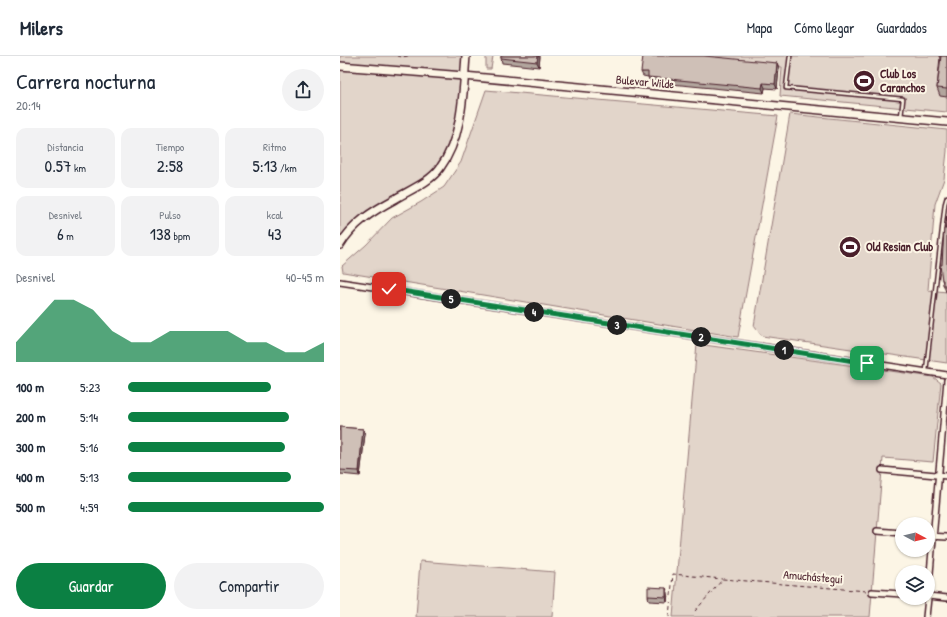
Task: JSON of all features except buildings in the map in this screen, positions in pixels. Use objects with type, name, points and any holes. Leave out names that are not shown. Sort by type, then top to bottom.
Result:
[{"type":"main road","points":[[340,245],[347,234],[360,221],[382,206],[422,183],[440,168],[448,155],[455,138],[459,121],[466,56]]},
{"type":"main road","name":"Bulevar Wilde","points":[[340,66],[464,76],[947,122]]},
{"type":"street","points":[[340,282],[947,375]]},
{"type":"street","points":[[933,517],[939,475],[947,380]]},
{"type":"street","points":[[882,470],[947,476]]},
{"type":"street","points":[[877,531],[895,532]]},
{"type":"street","points":[[935,536],[947,538]]},
{"type":"street","points":[[872,592],[895,594]]},
{"type":"street","points":[[935,597],[947,598]]},
{"type":"street","points":[[926,617],[927,605]]},
{"type":"lane","points":[[790,56],[786,88],[903,100],[901,117]]},
{"type":"lane","points":[[926,372],[947,197]]},
{"type":"path","points":[[396,56],[408,56]]},
{"type":"path","name":"Amuchástegui","points":[[669,617],[673,574],[872,592]]},
{"type":"path","points":[[695,611],[723,579]]},
{"type":"shaded area","points":[[340,56],[466,56],[459,121],[440,168],[360,221],[340,245]]},
{"type":"shaded area","points":[[486,56],[493,56],[491,69],[486,69]]},
{"type":"shaded area","name":"Club Los Caranchos","points":[[666,56],[947,56],[947,112],[780,96],[782,67]]},
{"type":"shaded area","points":[[486,90],[778,116],[738,337],[343,272],[342,266],[366,245],[392,218],[444,187],[461,162]]},
{"type":"shaded area","name":"Old Resian Club","points":[[790,114],[947,130],[947,151],[944,179],[935,204],[928,290],[947,292],[947,363],[762,336],[754,326]]},
{"type":"shaded area","points":[[697,344],[933,377],[941,383],[933,462],[883,458],[870,617],[673,617]]},
{"type":"shaded area","points":[[420,561],[555,572],[552,617],[416,617]]},
{"type":"place","name":"Club Los Caranchos","points":[[864,81]]},
{"type":"place","name":"Old Resian Club","points":[[850,247]]},
{"type":"route","points":[[389,289],[867,363]]}]
